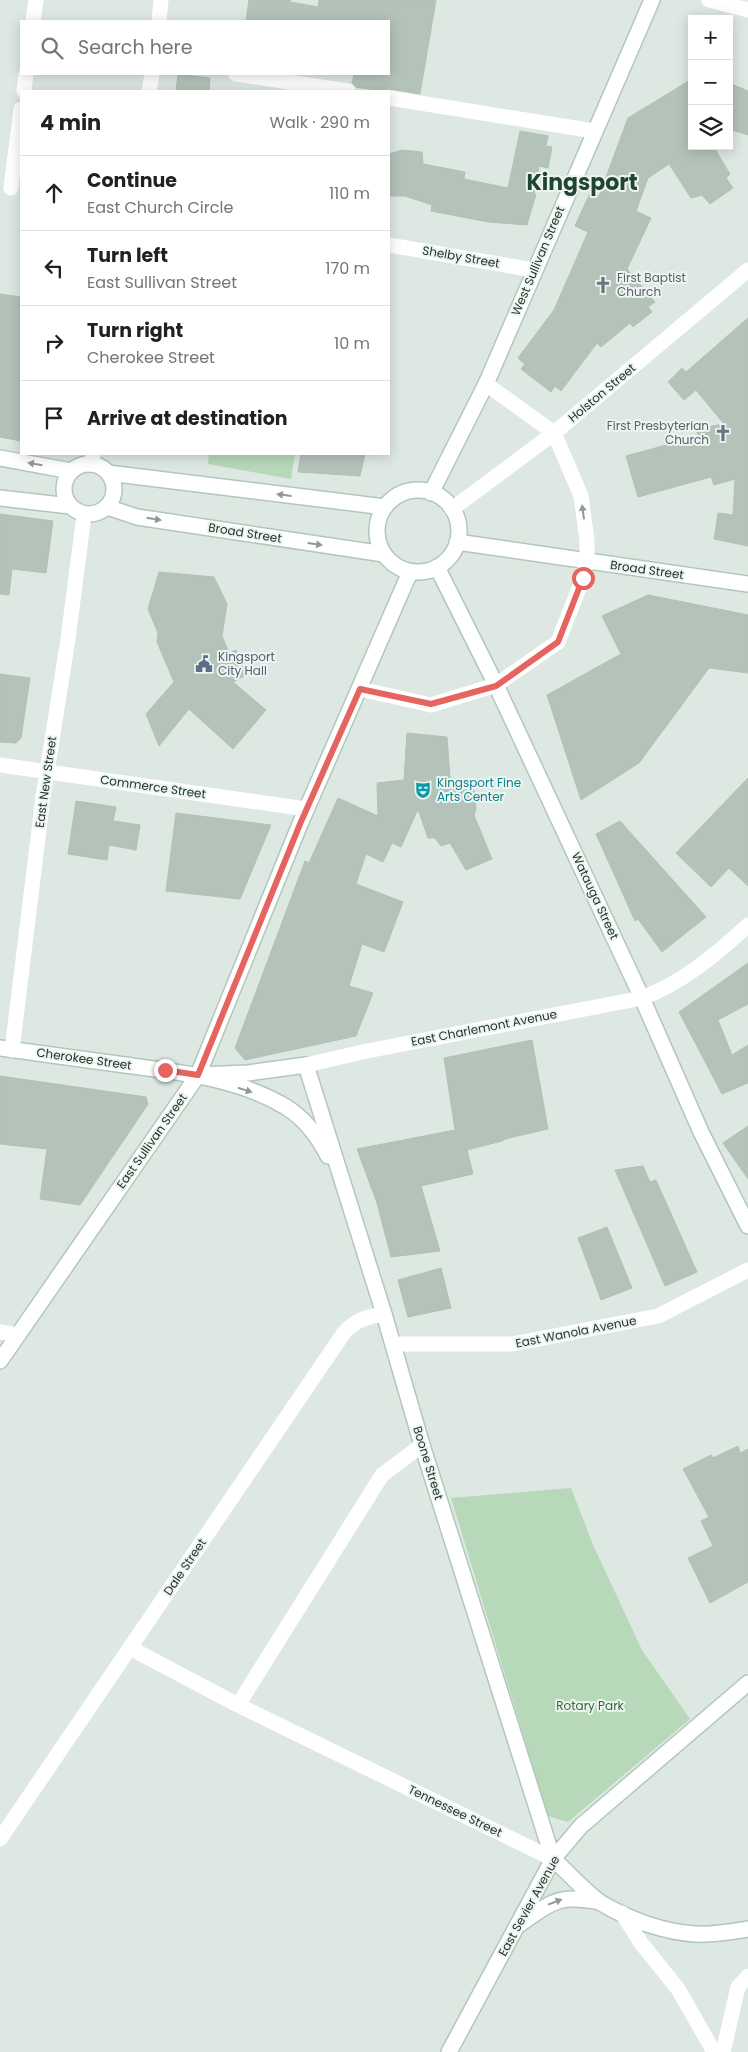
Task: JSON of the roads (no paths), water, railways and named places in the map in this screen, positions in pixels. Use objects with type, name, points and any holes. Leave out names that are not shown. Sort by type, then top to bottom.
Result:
[{"type":"street","points":[[33,20],[36,0]]},
{"type":"street","points":[[159,20],[161,0]]},
{"type":"street","name":"West Sullivan Street","points":[[431,493],[486,384],[652,0]]},
{"type":"street","points":[[709,0],[748,10]]},
{"type":"street","points":[[24,90],[26,75]]},
{"type":"street","points":[[149,90],[152,75]]},
{"type":"street","points":[[243,75],[341,90]]},
{"type":"street","points":[[390,98],[594,131]]},
{"type":"street","points":[[11,188],[20,117]]},
{"type":"street","name":"Shelby Street","points":[[390,245],[534,270]]},
{"type":"street","name":"Holston Street","points":[[452,509],[554,433],[748,270]]},
{"type":"street","points":[[360,689],[431,704],[496,686],[558,642],[583,578],[586,561],[587,540],[581,496],[554,433],[486,384]]},
{"type":"street","points":[[0,458],[71,471]]},
{"type":"street","points":[[0,498],[70,506],[84,514],[92,515],[107,507],[114,492],[114,484],[108,473],[92,459],[71,471],[64,484],[63,492],[70,506]]},
{"type":"street","points":[[108,473],[385,507]]},
{"type":"street","points":[[418,490],[431,493],[443,499],[452,509],[458,531],[457,542],[450,557],[437,567],[419,572],[410,572],[395,565],[384,554],[378,542],[379,518],[385,507],[394,498],[405,492],[418,490]]},
{"type":"street","name":"Broad Street","points":[[107,507],[137,517],[384,554]]},
{"type":"street","name":"East New Street","points":[[6,1049],[84,514]]},
{"type":"street","name":"Broad Street","points":[[457,542],[748,584]]},
{"type":"street","name":"Watauga Street","points":[[437,567],[496,686],[642,998],[701,1132],[748,1226]]},
{"type":"street","name":"East Sullivan Street","points":[[0,1361],[198,1075],[306,810],[410,572]]},
{"type":"street","name":"Commerce Street","points":[[0,765],[306,810]]},
{"type":"street","name":"East Charlemont Avenue","points":[[198,1075],[248,1073],[306,1065],[367,1051],[642,998],[664,990],[692,971],[748,924]]},
{"type":"street","name":"Cherokee Street","points":[[6,1049],[198,1075]]},
{"type":"street","name":"Boone Street","points":[[306,1065],[384,1314],[422,1445],[553,1859]]},
{"type":"street","points":[[198,1075],[261,1094],[300,1118],[312,1130],[344,1188]]},
{"type":"street","name":"East Wanola Avenue","points":[[392,1344],[512,1344],[658,1316],[748,1270]]},
{"type":"street","name":"Dale Street","points":[[0,1839],[343,1334],[350,1325],[359,1319],[384,1314]]},
{"type":"street","points":[[0,1332],[18,1335]]},
{"type":"street","points":[[238,1705],[382,1475],[422,1445]]},
{"type":"street","name":"Tennessee Street","points":[[130,1648],[238,1705],[553,1859],[600,1902],[622,1914],[641,1943],[678,1989],[714,2052]]},
{"type":"street","name":"East Sevier Avenue","points":[[449,2052],[553,1859],[581,1826],[748,1683]]},
{"type":"street","points":[[517,1926],[549,1904],[564,1899],[574,1897],[600,1902]]},
{"type":"street","points":[[622,1914],[660,1927],[694,1934],[717,1934],[748,1929]]},
{"type":"street","points":[[723,2052],[738,1987],[748,1976]]},
{"type":"place","name":"First Baptist Church","points":[[603,285]]},
{"type":"place","name":"First Presbyterian Church","points":[[723,433]]},
{"type":"place","name":"Kingsport City Hall","points":[[204,664]]},
{"type":"place","name":"Kingsport Fine Arts Center","points":[[423,790]]},
{"type":"district","name":"Kingsport","points":[[582,182]]},
{"type":"park label","name":"Rotary Park","points":[[590,1706]]}]
